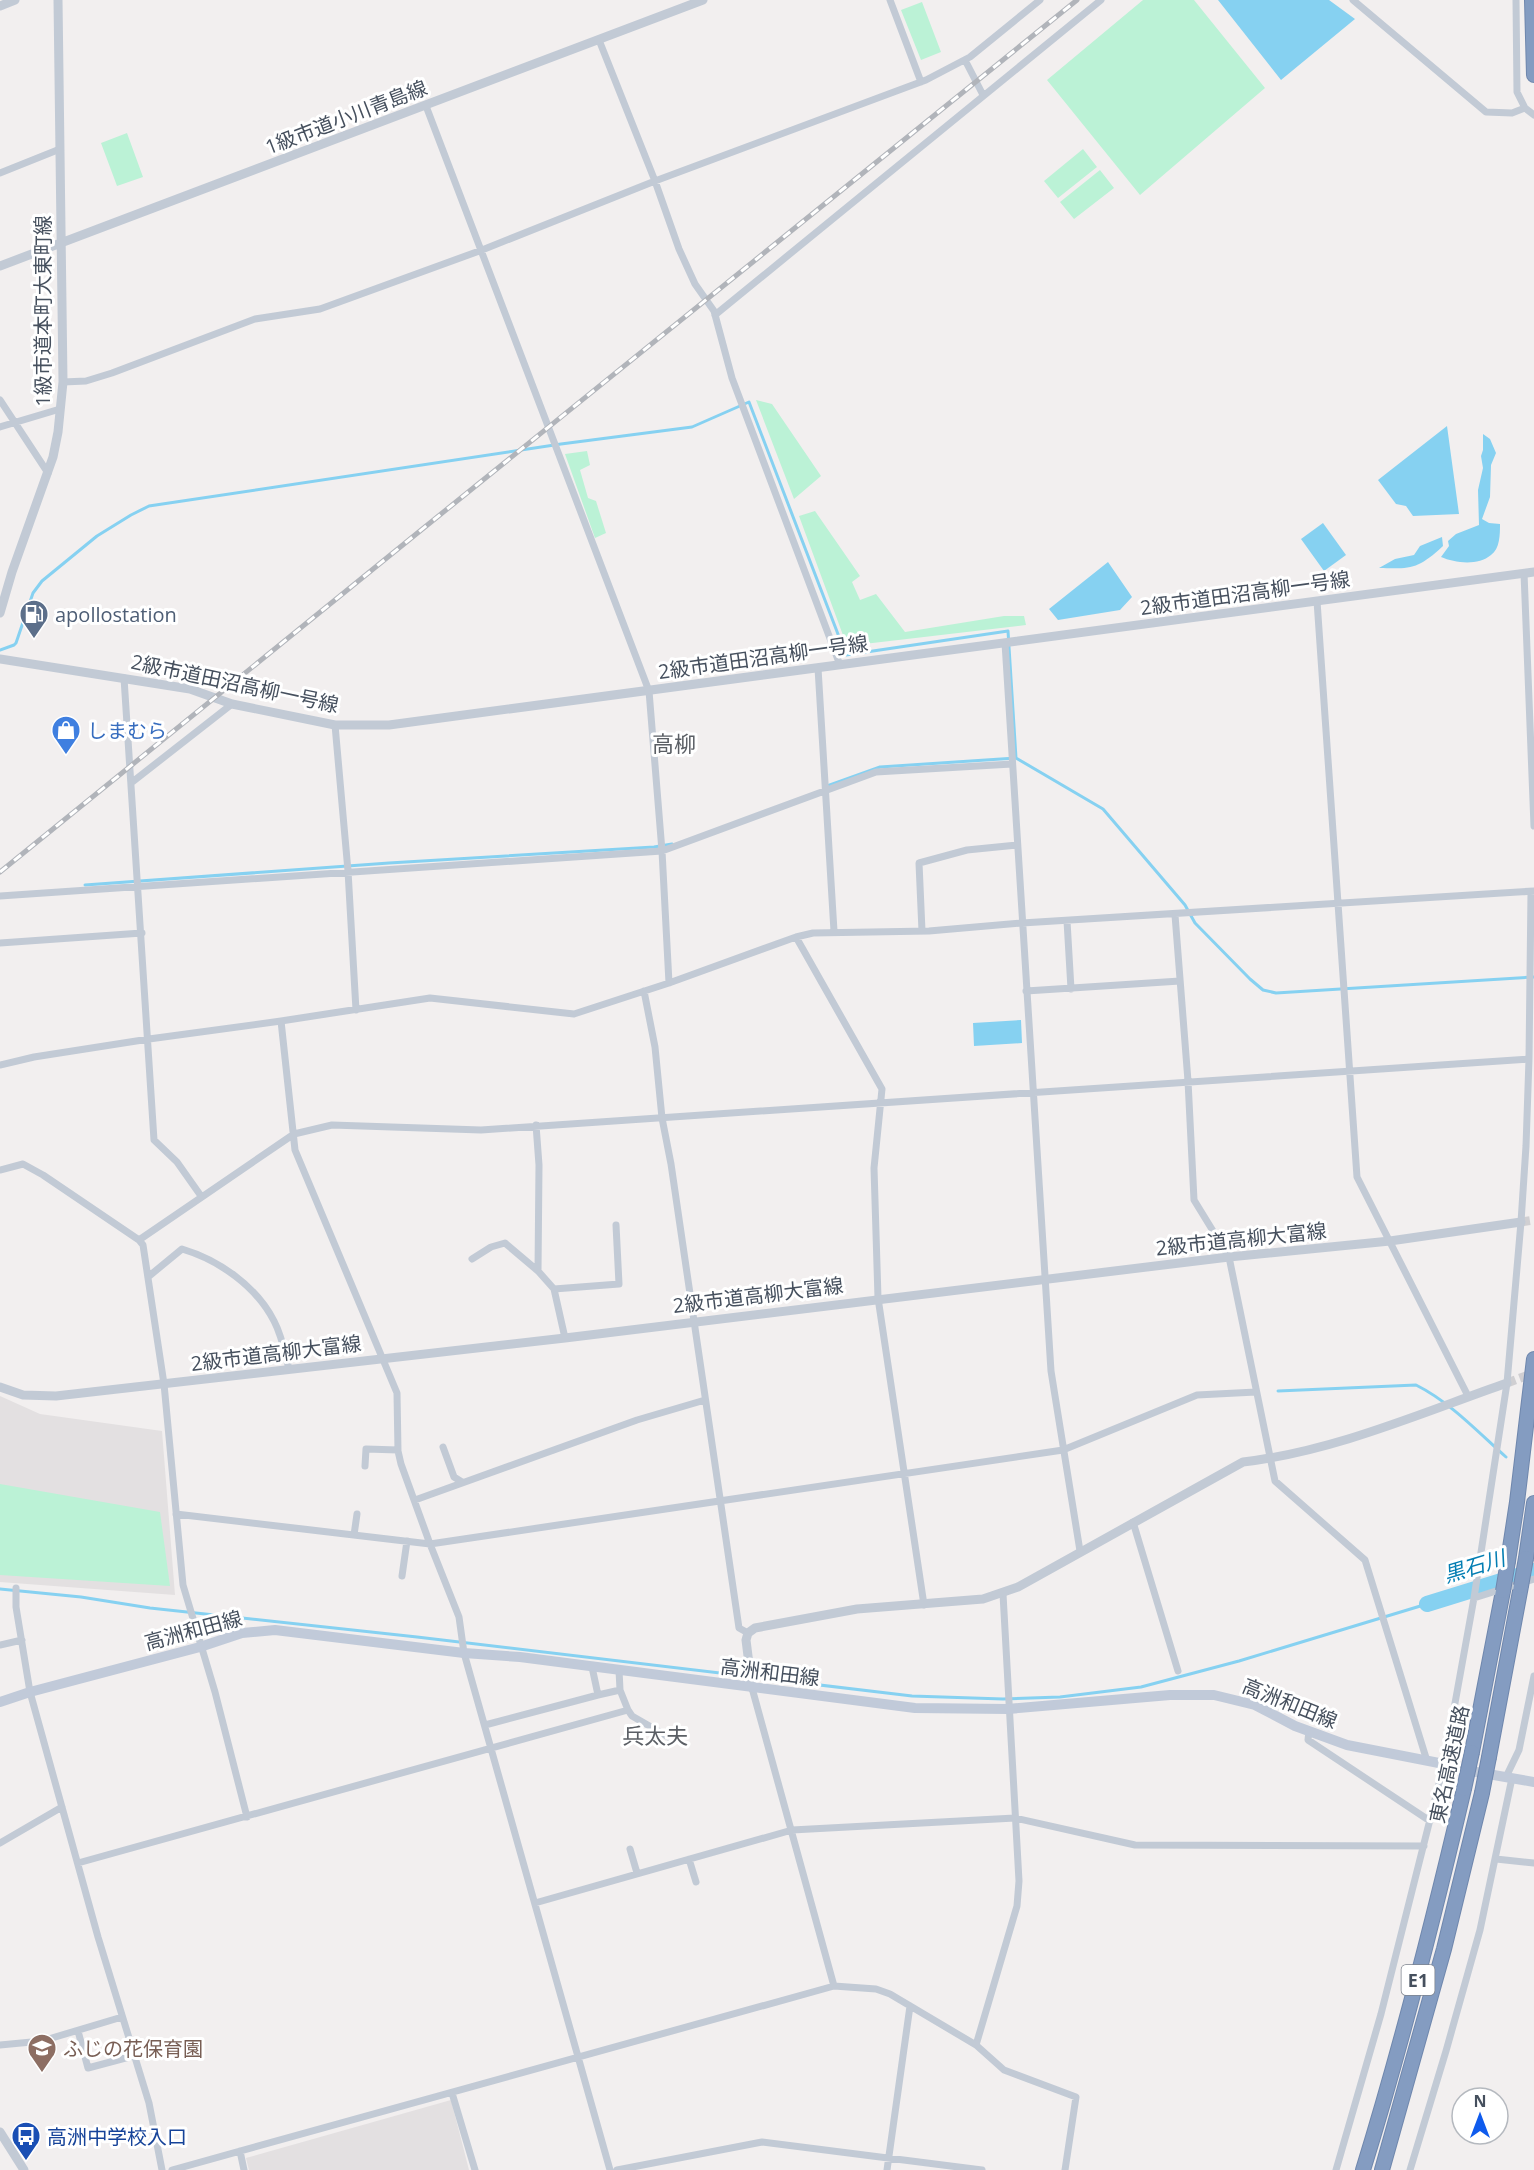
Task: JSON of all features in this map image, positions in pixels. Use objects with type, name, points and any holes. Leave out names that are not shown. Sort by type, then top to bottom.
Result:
[{"type":"highway","points":[[1532,0],[1534,75]]},
{"type":"highway","name":"東名高速道路","points":[[1363,2170],[1400,2048],[1427,1946],[1472,1752],[1508,1561],[1534,1359]]},
{"type":"highway","name":"東名高速道路","points":[[1382,2170],[1444,1949],[1482,1793],[1526,1558],[1534,1503]]},
{"type":"main road","name":"高洲和田線","points":[[0,1702],[200,1647],[242,1633],[275,1630],[464,1653],[520,1657],[915,1708],[1008,1709],[1170,1695],[1214,1695],[1255,1705],[1309,1731],[1347,1745],[1459,1769],[1534,1782]]},
{"type":"street","points":[[0,6],[15,0]]},
{"type":"street","name":"1級市道本町大東町線","points":[[0,613],[12,572],[48,473],[58,432],[63,382],[58,0]]},
{"type":"street","name":"1級市道小川青島線","points":[[0,266],[703,0]]},
{"type":"street","points":[[890,0],[921,82]]},
{"type":"street","points":[[63,382],[86,381],[112,373],[255,319],[320,309],[483,250],[655,182],[921,82],[964,60],[1040,0]]},
{"type":"street","points":[[715,315],[1101,0]]},
{"type":"street","points":[[1353,0],[1486,112],[1512,112],[1525,108]]},
{"type":"street","points":[[1516,0],[1517,92],[1525,108],[1534,115]]},
{"type":"street","points":[[599,40],[679,249],[695,284],[715,315],[732,378],[840,665]]},
{"type":"street","points":[[964,60],[983,96]]},
{"type":"street","points":[[426,106],[483,250],[649,691],[662,851],[669,983]]},
{"type":"street","points":[[0,174],[60,149]]},
{"type":"street","points":[[0,400],[48,473]]},
{"type":"street","points":[[0,427],[60,409]]},
{"type":"street","points":[[1529,573],[1534,826]]},
{"type":"street","name":"2級市道田沼高柳一号線","points":[[0,659],[190,689],[232,704],[336,725],[389,726],[1529,573]]},
{"type":"street","points":[[1317,601],[1357,1177],[1468,1396]]},
{"type":"street","points":[[1005,643],[1051,1371],[1080,1551]]},
{"type":"street","points":[[818,668],[834,931]]},
{"type":"street","points":[[124,678],[154,1140],[177,1162],[201,1196]]},
{"type":"street","points":[[131,783],[232,704]]},
{"type":"street","points":[[336,725],[357,1010]]},
{"type":"street","points":[[0,896],[662,851],[876,772],[1012,764]]},
{"type":"street","points":[[922,931],[919,863],[967,850],[1017,845]]},
{"type":"street","points":[[0,1065],[34,1057],[149,1039],[430,998],[574,1014],[669,983],[796,937],[834,931],[922,931],[1532,891],[1529,1059],[1521,1222],[1507,1383],[1474,1596],[1444,1764],[1381,2014],[1336,2170]]},
{"type":"street","points":[[1175,915],[1188,1081],[1194,1200],[1229,1257],[1275,1481],[1365,1560],[1427,1761]]},
{"type":"street","points":[[1067,921],[1071,988]]},
{"type":"street","points":[[0,943],[142,933]]},
{"type":"street","points":[[796,937],[882,1089],[874,1168],[878,1299],[924,1605]]},
{"type":"street","points":[[1026,991],[1180,981]]},
{"type":"street","points":[[644,991],[655,1047],[662,1118],[671,1164],[739,1628],[748,1633]]},
{"type":"street","points":[[281,1021],[295,1150],[398,1394],[398,1450],[430,1544],[459,1617],[464,1653],[610,2170]]},
{"type":"street","points":[[139,1239],[294,1134],[332,1125],[481,1130],[1529,1059]]},
{"type":"street","points":[[536,1125],[539,1165],[538,1271]]},
{"type":"street","points":[[0,1170],[22,1164],[43,1175],[139,1239],[143,1245],[164,1384],[183,1585],[247,1817]]},
{"type":"street","name":"2級市道高柳大富線","points":[[0,1387],[23,1395],[38,1396],[164,1384],[1045,1281],[1229,1257],[1390,1241],[1521,1222]]},
{"type":"street","points":[[554,1289],[619,1284],[616,1225]]},
{"type":"street","points":[[472,1260],[491,1247],[505,1243],[538,1271],[554,1289],[565,1338]]},
{"type":"street","points":[[148,1277],[182,1249],[201,1255],[222,1266],[249,1287],[275,1321],[289,1369]]},
{"type":"street","points":[[834,1986],[752,1688],[746,1640],[748,1633],[755,1628],[857,1609],[983,1599],[1003,1594],[1243,1462],[1270,1459],[1342,1441],[1507,1383]]},
{"type":"street","points":[[176,1514],[430,1544],[1063,1449],[1197,1395],[1256,1392]]},
{"type":"street","points":[[415,1500],[637,1420],[705,1400]]},
{"type":"street","points":[[442,1447],[454,1477],[462,1482]]},
{"type":"street","points":[[365,1466],[366,1449],[398,1450]]},
{"type":"street","points":[[354,1535],[357,1514]]},
{"type":"street","points":[[1133,1522],[1178,1671]]},
{"type":"street","points":[[402,1576],[408,1541]]},
{"type":"street","points":[[1474,1596],[1534,1579]]},
{"type":"street","points":[[16,1588],[16,1607],[30,1692],[148,2103],[162,2170]]},
{"type":"street","points":[[976,2045],[1017,1906],[1019,1881],[1003,1594]]},
{"type":"street","points":[[0,1645],[22,1640]]},
{"type":"street","points":[[592,1667],[598,1695]]},
{"type":"street","points":[[619,1670],[620,1690],[632,1716],[672,1739]]},
{"type":"street","points":[[1410,2170],[1477,1941],[1496,1858],[1509,1777],[1519,1750],[1534,1676]]},
{"type":"street","points":[[485,1725],[620,1690]]},
{"type":"street","points":[[78,1863],[628,1710]]},
{"type":"street","points":[[1309,1731],[1308,1740],[1430,1821]]},
{"type":"street","points":[[0,1843],[62,1807]]},
{"type":"street","points":[[535,1903],[792,1830],[1015,1818],[1135,1845],[1424,1846]]},
{"type":"street","points":[[630,1849],[637,1873]]},
{"type":"street","points":[[1496,1858],[1534,1863]]},
{"type":"street","points":[[689,1859],[696,1882]]},
{"type":"street","points":[[172,2170],[834,1986],[876,1989],[890,1994],[976,2045],[1004,2070],[1076,2097],[1065,2170]]},
{"type":"street","points":[[887,2170],[910,2006]]},
{"type":"street","points":[[0,2045],[42,2041],[122,2018]]},
{"type":"street","points":[[78,2031],[88,2068],[133,2056]]},
{"type":"street","points":[[452,2093],[475,2170]]},
{"type":"street","points":[[0,2132],[24,2170]]},
{"type":"street","points":[[617,2170],[762,2142],[982,2170]]},
{"type":"street","points":[[240,2151],[244,2170]]},
{"type":"shaded area","points":[[0,1396],[40,1414],[162,1431],[175,1595],[0,1582]]},
{"type":"shaded area","points":[[451,2100],[469,2170],[249,2170],[246,2158]]},
{"type":"green space","points":[[1143,0],[1194,0],[1265,88],[1140,195],[1047,80]]},
{"type":"green space","points":[[922,2],[941,52],[921,60],[901,10]]},
{"type":"green space","points":[[127,133],[143,177],[117,186],[101,143]]},
{"type":"green space","points":[[1083,149],[1097,167],[1058,198],[1044,181]]},
{"type":"green space","points":[[1100,170],[1114,188],[1074,219],[1060,202]]},
{"type":"green space","points":[[756,400],[772,404],[821,476],[794,499]]},
{"type":"green space","points":[[587,451],[590,465],[580,470],[588,498],[596,501],[606,533],[595,538],[565,454]]},
{"type":"green space","points":[[815,511],[860,576],[852,582],[860,600],[876,594],[905,632],[1004,616],[1024,616],[1026,625],[847,646],[799,516]]},
{"type":"green space","points":[[0,1484],[160,1512],[170,1586],[0,1575]]},
{"type":"water","points":[[1218,0],[1329,0],[1355,19],[1281,80]]},
{"type":"water","points":[[1447,426],[1459,514],[1413,516],[1406,506],[1396,504],[1378,480]]},
{"type":"water","points":[[1483,434],[1490,439],[1496,453],[1491,465],[1490,497],[1482,519],[1489,523],[1500,524],[1499,541],[1494,552],[1480,561],[1453,561],[1441,557],[1449,546],[1448,541],[1456,534],[1479,525],[1478,490],[1483,468],[1481,456]]},
{"type":"water","points":[[1323,523],[1346,555],[1324,571],[1301,539]]},
{"type":"water","points":[[1442,537],[1443,546],[1414,566],[1379,568],[1395,559],[1414,555],[1420,546]]},
{"type":"water","points":[[1108,562],[1132,597],[1120,610],[1058,620],[1049,609]]},
{"type":"water","points":[[1021,1020],[1022,1043],[974,1046],[973,1023]]},
{"type":"waterway","points":[[0,650],[16,643],[33,593],[42,581],[97,536],[149,506],[561,444],[692,427],[749,402],[846,655],[1008,631],[1016,758]]},
{"type":"waterway","points":[[827,786],[880,767],[1016,758],[1103,809],[1185,905],[1195,923],[1263,990],[1276,993],[1534,977]]},
{"type":"waterway","points":[[85,885],[672,844]]},
{"type":"waterway","points":[[1278,1391],[1416,1385],[1452,1409],[1506,1457]]},
{"type":"waterway","name":"黒石川","points":[[1427,1604],[1534,1571]]},
{"type":"waterway","points":[[0,1589],[912,1696],[1003,1699],[1060,1697],[1141,1687],[1239,1661],[1427,1604]]},
{"type":"tunnel","points":[[1521,1222],[1534,1220]]},
{"type":"tunnel","points":[[1507,1383],[1534,1373]]},
{"type":"railway","points":[[0,872],[1077,0]]},
{"type":"place","name":"apollostation","points":[[34,640]]},
{"type":"place","name":"しまむら","points":[[66,756]]},
{"type":"place","name":"ふじの花保育園","points":[[42,2074]]},
{"type":"place","name":"高洲中学校入口","points":[[26,2162]]},
{"type":"district","name":"高柳","points":[[674,743]]},
{"type":"district","name":"兵太夫","points":[[655,1735]]}]
